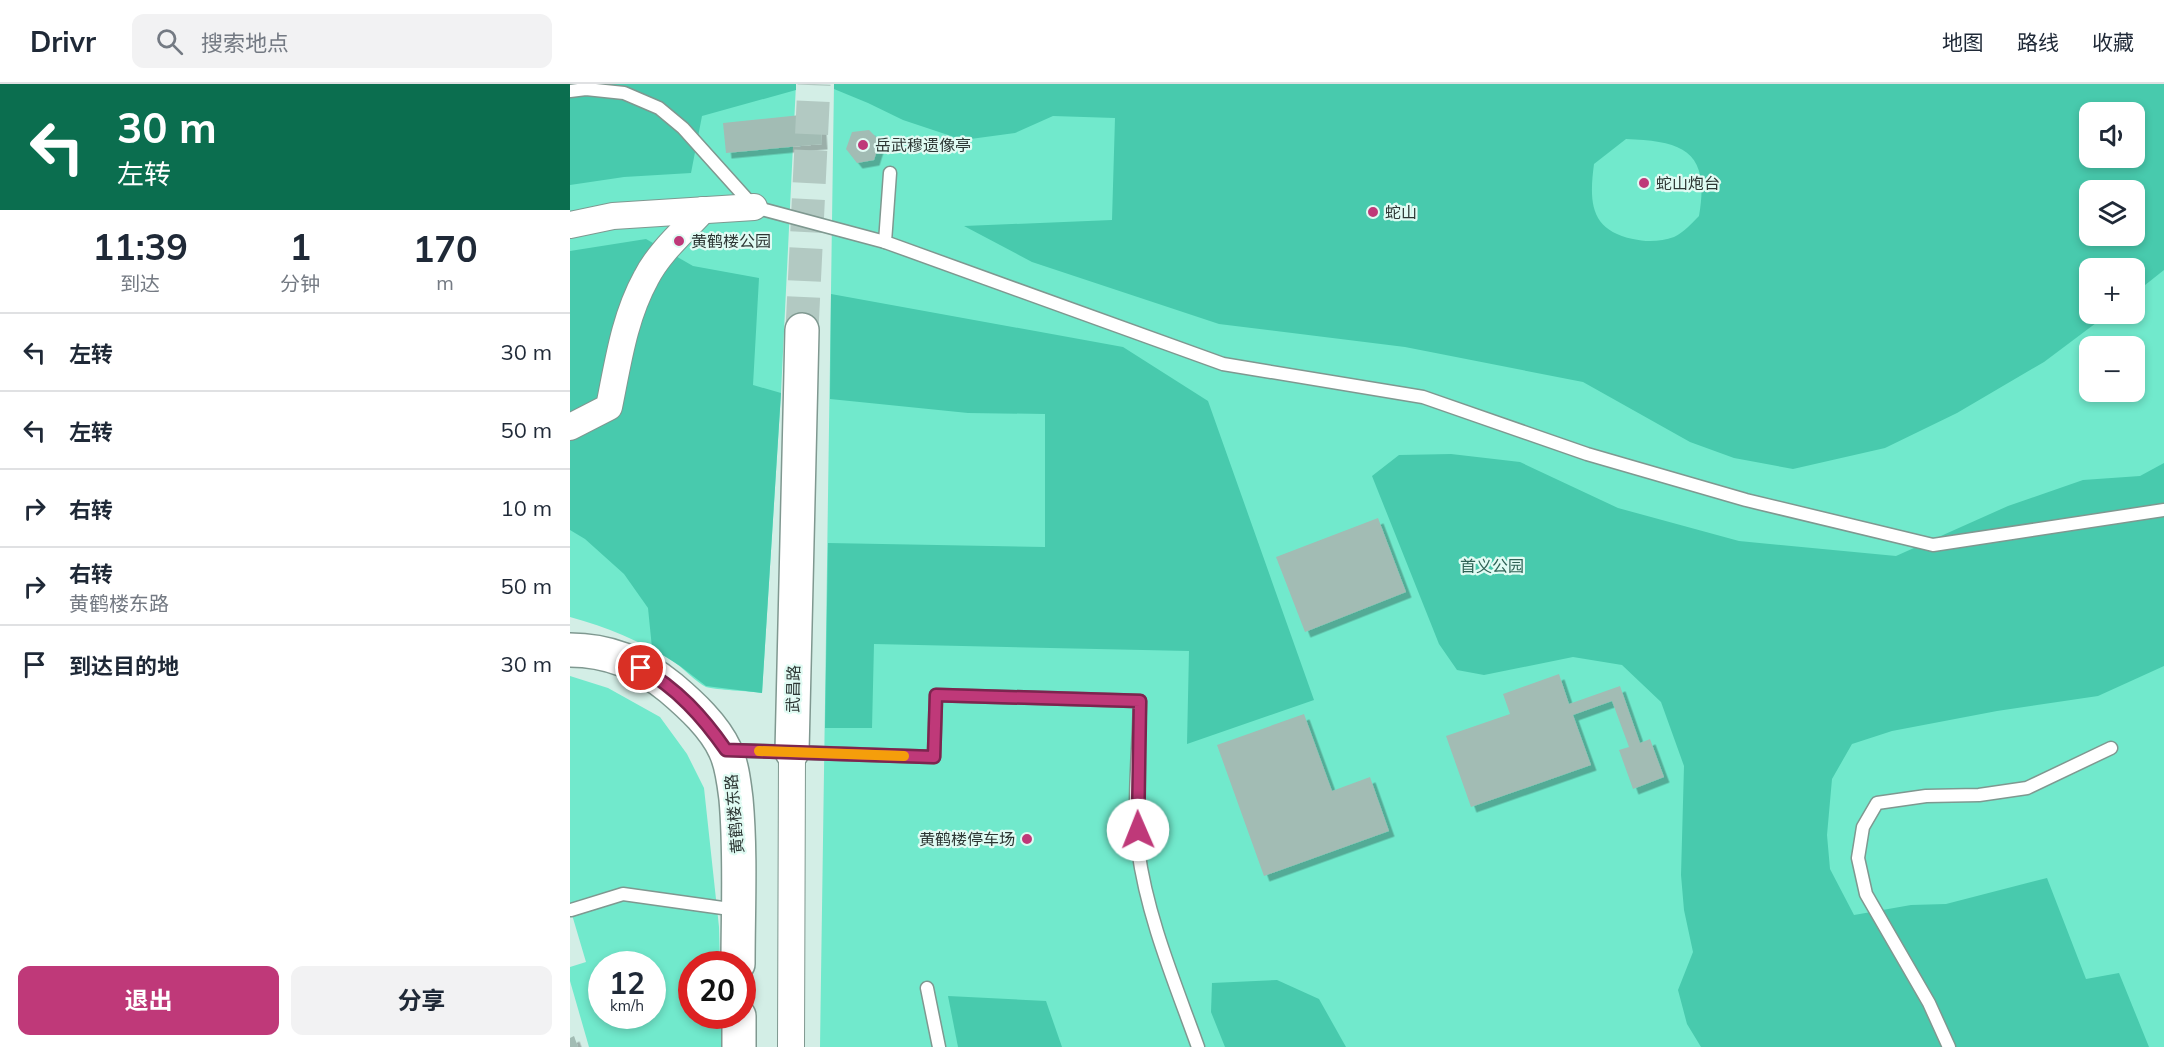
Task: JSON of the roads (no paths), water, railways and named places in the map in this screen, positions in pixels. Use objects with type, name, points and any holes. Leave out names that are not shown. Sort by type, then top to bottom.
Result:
[{"type":"main road","name":"武昌路","points":[[792,752],[802,330]]},
{"type":"main road","name":"黄鹤楼东路","points":[[570,650],[585,650],[625,659],[657,677],[708,724],[726,750],[734,783],[739,828],[738,951]]},
{"type":"main road","points":[[739,1029],[739,1047]]},
{"type":"street","points":[[570,225],[613,216],[754,207]]},
{"type":"street","points":[[570,427],[609,407],[628,319],[647,276],[673,242],[703,210]]},
{"type":"street","name":"武昌路","points":[[791,1047],[792,752]]},
{"type":"lane","points":[[570,91],[624,93],[659,108],[683,129],[754,207],[885,242],[1223,364],[1423,397],[1587,454],[1746,500],[1933,545],[2164,510]]},
{"type":"lane","points":[[885,242],[890,173]]},
{"type":"lane","points":[[726,750],[934,757],[936,695],[1140,701],[1138,846],[1145,890],[1198,1047]]},
{"type":"lane","points":[[1949,1047],[1929,1003],[1866,894],[1858,858],[1863,827],[1878,803],[1926,796],[1979,795],[2027,788],[2111,748]]},
{"type":"lane","points":[[571,910],[623,894],[738,910]]},
{"type":"lane","points":[[927,988],[939,1047]]},
{"type":"tunnel","points":[[802,330],[814,84]]},
{"type":"place","name":"岳武穆遗像亭","points":[[863,145]]},
{"type":"place","name":"蛇山炮台","points":[[1644,183]]},
{"type":"place","name":"蛇山","points":[[1373,212]]},
{"type":"place","name":"黄鹤楼公园","points":[[679,241]]},
{"type":"place","name":"黄鹤楼停车场","points":[[1027,839]]},
{"type":"park label","name":"首义公园","points":[[1492,566]]}]
